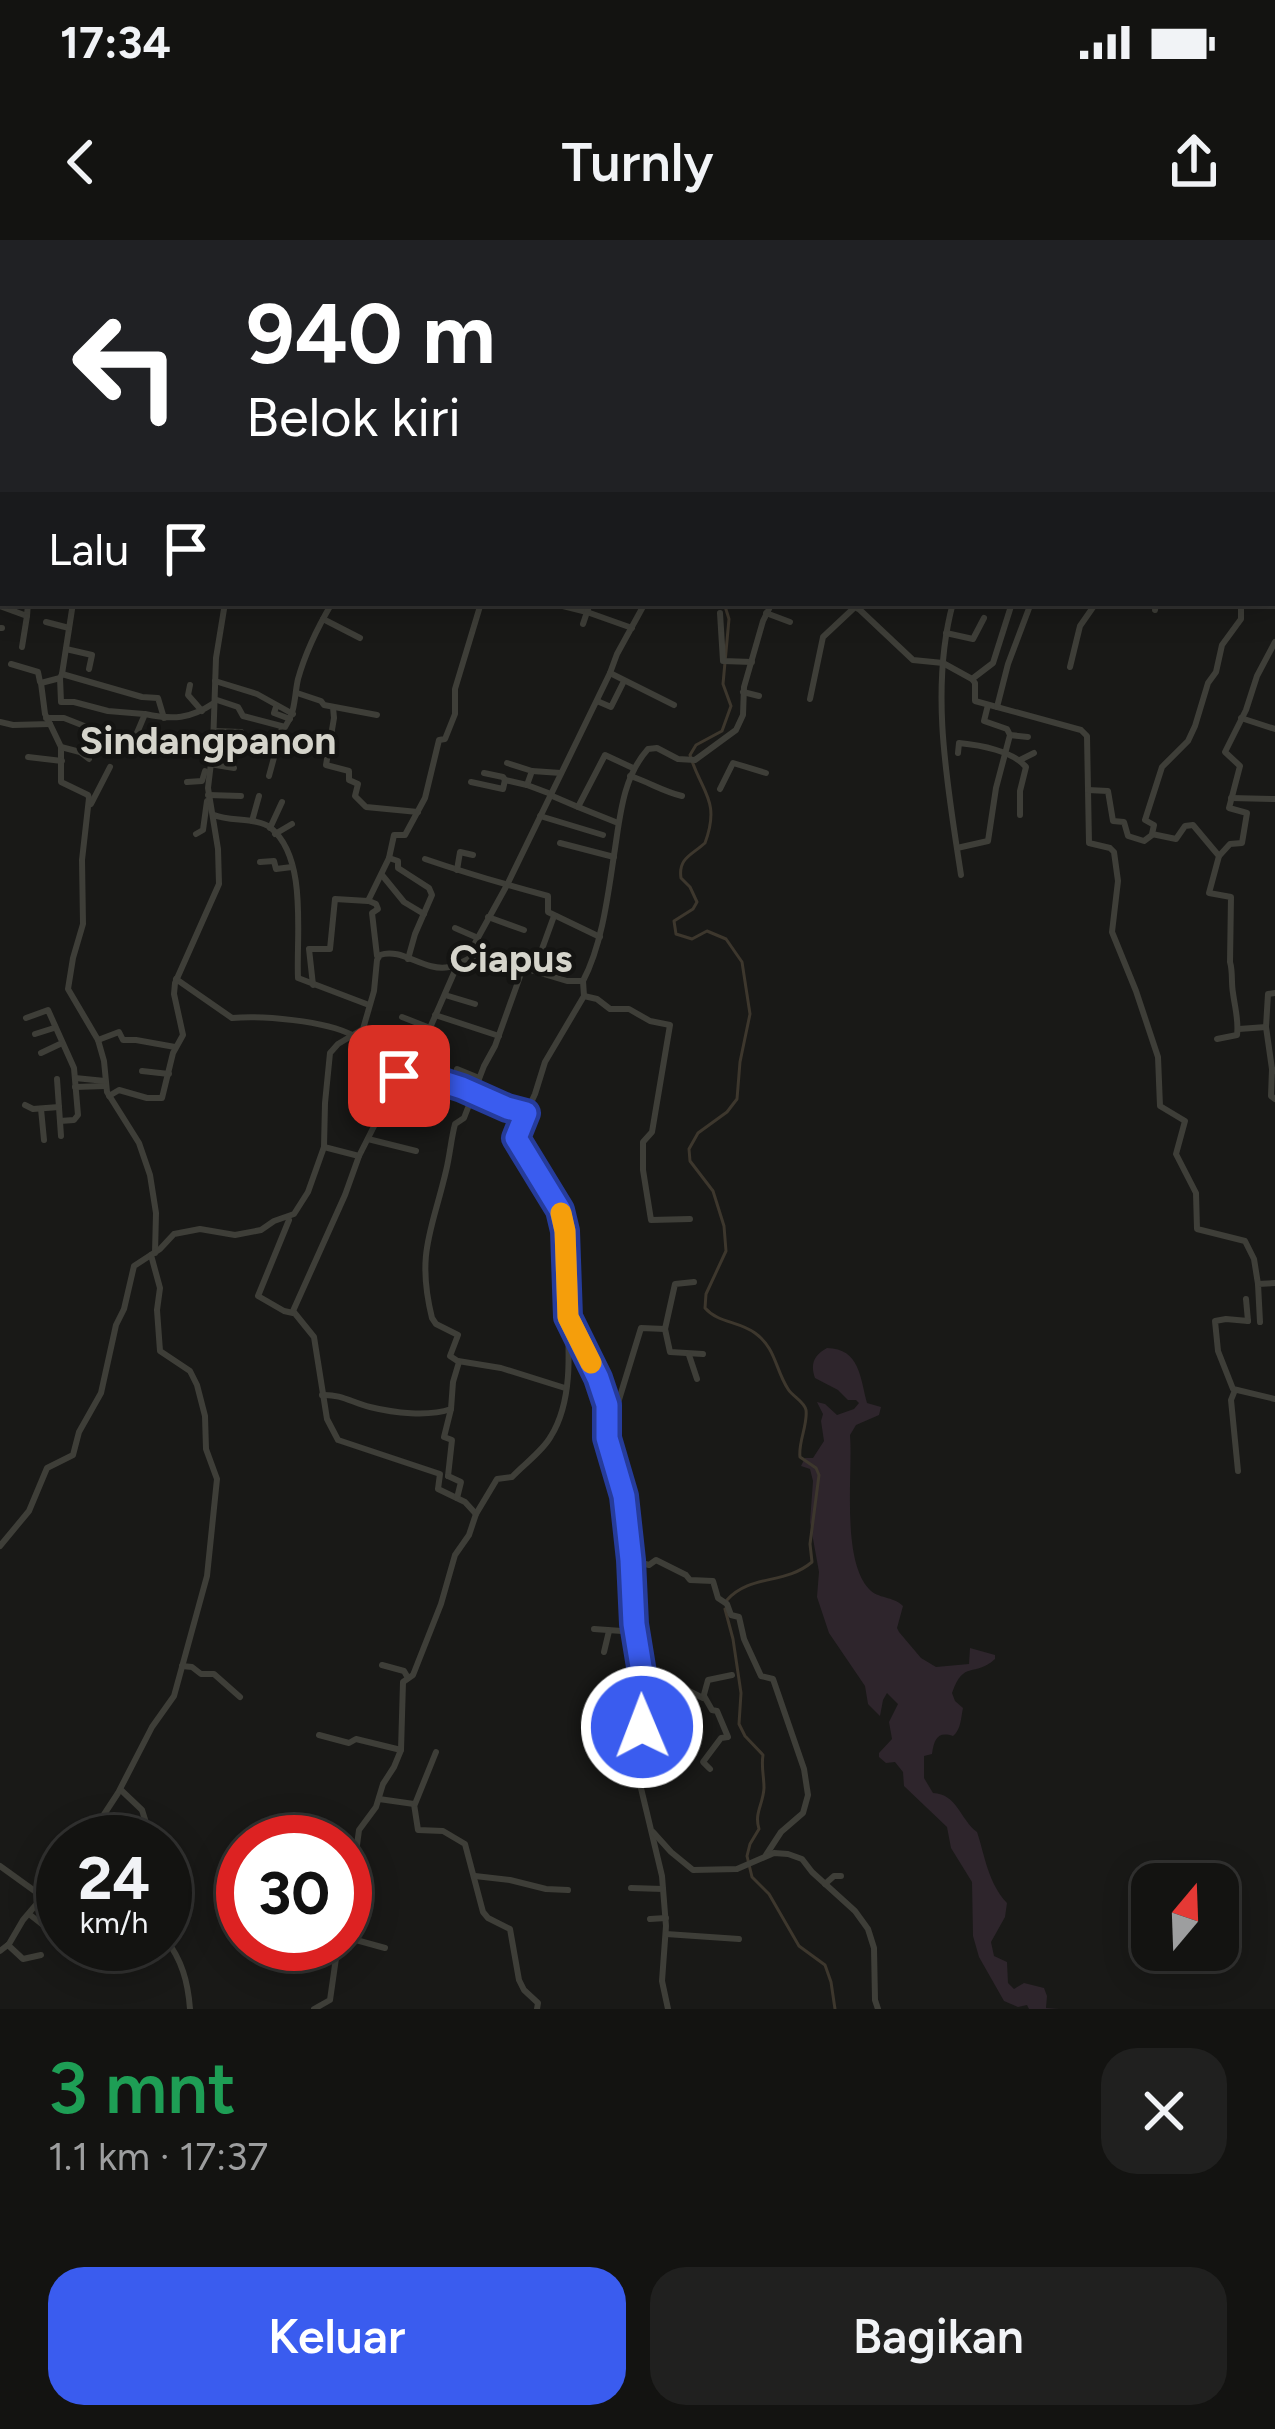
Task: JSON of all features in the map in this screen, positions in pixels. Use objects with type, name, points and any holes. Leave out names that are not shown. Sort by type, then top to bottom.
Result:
[{"type":"street","points":[[0,606],[27,616]]},
{"type":"street","points":[[22,647],[28,606]]},
{"type":"street","points":[[73,606],[61,702],[177,719],[215,701],[238,706],[243,716],[282,728]]},
{"type":"street","points":[[196,834],[203,830],[208,793],[225,606]]},
{"type":"street","points":[[269,776],[282,728],[291,717],[298,679],[330,606]]},
{"type":"street","points":[[368,901],[389,858],[394,835],[405,835],[425,798],[439,740],[446,740],[455,714],[455,689],[480,606]]},
{"type":"street","points":[[578,606],[632,628]]},
{"type":"street","points":[[472,956],[643,606]]},
{"type":"street","points":[[369,1815],[401,1750],[402,1686],[413,1675],[454,1559],[497,1479],[512,1477],[549,1440],[557,1425],[569,1366],[563,1219],[516,1138],[545,1062],[584,996],[583,981],[600,937],[624,796],[632,772],[648,749],[695,760],[736,730],[770,606]]},
{"type":"street","points":[[810,699],[823,637],[851,606]]},
{"type":"street","points":[[853,606],[914,661],[943,663],[972,680],[976,686],[973,700],[1087,736],[1089,843],[1114,852],[1118,881],[1112,934],[1159,1060],[1160,1106],[1186,1121],[1176,1154],[1196,1193],[1197,1229],[1245,1241],[1254,1259],[1264,1322],[1226,1318],[1215,1322],[1219,1351],[1235,1390],[1231,1400],[1238,1472]]},
{"type":"street","points":[[952,606],[943,663],[944,742],[961,875]]},
{"type":"street","points":[[972,680],[993,664],[1011,606]]},
{"type":"street","points":[[1028,737],[1010,735],[983,720],[1030,606]]},
{"type":"street","points":[[1070,667],[1081,623],[1094,606]]},
{"type":"street","points":[[1088,790],[1108,791],[1113,820],[1124,823],[1128,836],[1150,839],[1154,825],[1144,820],[1162,766],[1192,733],[1222,645],[1241,619],[1241,606]]},
{"type":"street","points":[[583,624],[588,607]]},
{"type":"street","points":[[720,613],[723,660],[752,662]]},
{"type":"street","points":[[766,613],[790,622]]},
{"type":"street","points":[[946,633],[974,639],[984,618]]},
{"type":"street","points":[[323,619],[360,638]]},
{"type":"street","points":[[46,622],[69,628]]},
{"type":"street","points":[[1216,1039],[1237,1035],[1239,1029],[1230,962],[1231,897],[1208,892],[1219,856],[1230,844],[1240,844],[1245,838],[1246,812],[1229,808],[1240,766],[1226,752],[1275,642]]},
{"type":"street","points":[[66,649],[92,656],[89,670]]},
{"type":"street","points":[[11,664],[38,672],[48,721],[61,747],[61,782],[88,794],[83,924],[68,988],[98,1040],[109,1096],[137,1140],[150,1175],[157,1225],[153,1254],[160,1288],[160,1351],[187,1367],[197,1385],[205,1416],[206,1449],[217,1480],[207,1576],[174,1696],[104,1815]]},
{"type":"street","points":[[610,673],[674,705]]},
{"type":"street","points":[[41,683],[61,676],[158,698],[164,718]]},
{"type":"street","points":[[215,681],[257,694],[291,717]]},
{"type":"street","points":[[597,700],[611,707],[624,681]]},
{"type":"street","points":[[190,685],[188,695],[200,712]]},
{"type":"street","points":[[743,692],[759,696]]},
{"type":"street","points":[[297,693],[333,707],[376,715]]},
{"type":"street","points":[[333,707],[326,765],[349,771],[349,779],[358,785],[355,796],[366,807],[418,812]]},
{"type":"street","points":[[0,722],[13,725],[64,718],[134,740],[145,714]]},
{"type":"street","points":[[1241,718],[1275,729]]},
{"type":"street","points":[[214,731],[241,732]]},
{"type":"street","points":[[957,848],[989,839],[1010,735]]},
{"type":"street","points":[[944,742],[1006,751],[1020,760],[1026,767],[1021,815]]},
{"type":"street","points":[[958,742],[958,753]]},
{"type":"street","points":[[61,747],[89,759]]},
{"type":"street","points":[[1020,760],[1034,753]]},
{"type":"street","points":[[576,827],[579,808],[605,754],[657,789],[682,796]]},
{"type":"street","points":[[28,757],[62,761]]},
{"type":"street","points":[[211,761],[234,768]]},
{"type":"street","points":[[188,782],[202,781],[211,761]]},
{"type":"street","points":[[507,763],[560,773]]},
{"type":"street","points":[[720,790],[734,763],[766,772]]},
{"type":"street","points":[[89,807],[110,767]]},
{"type":"street","points":[[527,785],[532,771]]},
{"type":"street","points":[[484,773],[527,785],[618,823]]},
{"type":"street","points":[[471,782],[502,789],[505,780]]},
{"type":"street","points":[[208,793],[242,796]]},
{"type":"street","points":[[109,1096],[119,1090],[160,1099],[164,1094],[182,1038],[176,979],[217,891],[218,849],[208,793]]},
{"type":"street","points":[[613,793],[624,796]]},
{"type":"street","points":[[252,823],[259,796]]},
{"type":"street","points":[[1231,798],[1275,799]]},
{"type":"street","points":[[272,831],[282,802]]},
{"type":"street","points":[[211,813],[272,831],[293,866],[298,976],[369,1005]]},
{"type":"street","points":[[540,816],[603,835]]},
{"type":"street","points":[[272,831],[292,824]]},
{"type":"street","points":[[1152,834],[1174,840],[1192,825],[1219,856]]},
{"type":"street","points":[[560,843],[614,857]]},
{"type":"street","points":[[457,870],[460,852],[473,855]]},
{"type":"street","points":[[389,858],[431,892],[409,959]]},
{"type":"street","points":[[425,859],[548,896],[548,912],[600,937]]},
{"type":"street","points":[[260,862],[274,861],[276,869],[293,866]]},
{"type":"street","points":[[382,874],[404,902],[424,914]]},
{"type":"street","points":[[313,985],[309,949],[330,949],[335,899],[376,904],[379,909],[372,912],[376,985],[363,1029],[330,1053],[324,1148],[258,1296],[293,1312],[314,1337],[329,1427],[338,1440],[461,1481],[457,1498]]},
{"type":"street","points":[[534,971],[554,916]]},
{"type":"street","points":[[488,917],[524,930]]},
{"type":"street","points":[[455,928],[478,938]]},
{"type":"street","points":[[377,960],[390,952],[440,968],[484,955],[567,981],[583,981]]},
{"type":"street","points":[[293,1312],[359,1156],[401,1072],[430,1028],[459,963]]},
{"type":"street","points":[[523,968],[464,1118],[454,1124],[424,1263],[432,1318],[458,1334],[450,1356],[565,1388]]},
{"type":"street","points":[[176,979],[232,1018],[258,1015],[336,1027],[352,1035]]},
{"type":"street","points":[[1275,993],[1268,994],[1266,1018],[1274,1070],[1271,1097],[1275,1099]]},
{"type":"street","points":[[445,995],[475,1004]]},
{"type":"street","points":[[584,996],[610,1009],[629,1009],[650,1022],[670,1025],[652,1132],[643,1142],[643,1172],[652,1221],[690,1219]]},
{"type":"street","points":[[26,1018],[48,1010],[74,1068],[78,1115],[60,1121]]},
{"type":"street","points":[[435,1015],[500,1036]]},
{"type":"street","points":[[402,1017],[430,1028]]},
{"type":"street","points":[[1239,1029],[1266,1027]]},
{"type":"street","points":[[35,1034],[54,1028]]},
{"type":"street","points":[[98,1040],[118,1032],[123,1040],[176,1047]]},
{"type":"street","points":[[41,1052],[61,1044]]},
{"type":"street","points":[[457,1070],[479,1078]]},
{"type":"street","points":[[142,1071],[169,1074]]},
{"type":"street","points":[[373,1071],[401,1072],[526,1113]]},
{"type":"street","points":[[57,1078],[62,1136]]},
{"type":"street","points":[[75,1082],[105,1083]]},
{"type":"street","points":[[26,1105],[59,1107]]},
{"type":"street","points":[[41,1108],[44,1140]]},
{"type":"street","points":[[368,1139],[416,1150]]},
{"type":"street","points":[[324,1148],[359,1156]]},
{"type":"street","points":[[0,1546],[29,1511],[47,1468],[73,1455],[101,1393],[116,1324],[138,1263],[174,1234],[200,1229],[231,1236],[261,1230],[291,1216]]},
{"type":"street","points":[[694,1282],[675,1284],[665,1329],[668,1351],[703,1354]]},
{"type":"street","points":[[1258,1284],[1275,1283]]},
{"type":"street","points":[[1246,1299],[1248,1322]]},
{"type":"street","points":[[568,1317],[605,1398],[607,1438],[624,1496],[643,1689],[640,1784],[664,1889],[662,1981],[668,2009]]},
{"type":"street","points":[[607,1438],[641,1329],[665,1329]]},
{"type":"street","points":[[689,1354],[697,1379]]},
{"type":"street","points":[[458,1361],[445,1437],[452,1440],[438,1489],[476,1514]]},
{"type":"street","points":[[1235,1390],[1275,1399]]},
{"type":"street","points":[[322,1395],[338,1395],[373,1408],[429,1413],[451,1409]]},
{"type":"street","points":[[631,1560],[650,1565],[656,1560],[690,1580],[711,1580],[730,1614],[740,1617],[744,1639],[761,1676],[772,1678],[808,1786],[802,1813],[766,1855],[746,1868],[693,1870],[651,1830]]},
{"type":"street","points":[[594,1629],[636,1632]]},
{"type":"street","points":[[604,1652],[609,1631]]},
{"type":"street","points":[[382,1664],[404,1671],[408,1678]]},
{"type":"street","points":[[182,1666],[214,1675],[240,1697]]},
{"type":"street","points":[[710,1769],[704,1762],[706,1755],[721,1738],[728,1737],[718,1711],[712,1711],[704,1696],[708,1680],[732,1676]]},
{"type":"street","points":[[619,1685],[657,1694],[683,1688],[704,1696]]},
{"type":"street","points":[[605,1705],[610,1716],[642,1719]]},
{"type":"street","points":[[319,1736],[401,1750]]},
{"type":"street","points":[[436,1752],[415,1805],[418,1830],[442,1832],[460,1840],[467,1850],[485,1916],[512,1934],[519,1980],[538,2003],[537,2009]]},
{"type":"street","points":[[120,1790],[144,1815]]},
{"type":"street","points":[[379,1799],[415,1805]]},
{"type":"street","points":[[766,1855],[798,1856],[855,1911],[874,1948],[878,2009]]},
{"type":"street","points":[[0,1866],[36,1892]]},
{"type":"street","points":[[475,1876],[568,1890]]},
{"type":"street","points":[[825,1884],[841,1876]]},
{"type":"street","points":[[631,1888],[664,1889]]},
{"type":"street","points":[[36,1906],[4,1948],[19,1958],[36,1958]]},
{"type":"street","points":[[29,1914],[36,1920]]},
{"type":"street","points":[[650,1919],[666,1918]]},
{"type":"street","points":[[666,1934],[739,1940]]},
{"type":"street","points":[[372,1945],[385,1948]]},
{"type":"street","points":[[184,1971],[190,2009]]},
{"type":"street","points":[[314,2009],[329,2005],[334,1971]]},
{"type":"shaded area","points":[[827,1348],[852,1359],[867,1403],[881,1407],[879,1415],[856,1425],[850,1435],[851,1537],[860,1575],[873,1592],[903,1606],[899,1632],[921,1658],[936,1667],[969,1664],[970,1648],[995,1655],[988,1665],[965,1672],[956,1683],[952,1693],[963,1708],[959,1727],[953,1736],[938,1738],[932,1754],[924,1756],[924,1778],[933,1793],[953,1802],[977,1832],[991,1878],[1007,1903],[991,1942],[994,1956],[1007,1962],[1008,1983],[1014,1989],[1024,1983],[1044,1988],[1046,2008],[1059,2009],[1029,2009],[1004,2001],[979,1957],[973,1936],[972,1882],[951,1848],[947,1827],[904,1786],[903,1772],[895,1762],[886,1763],[879,1757],[892,1739],[889,1722],[898,1704],[887,1693],[880,1716],[868,1704],[865,1686],[829,1633],[817,1597],[819,1572],[810,1522],[813,1481],[810,1469],[801,1466],[824,1441],[823,1414],[817,1402],[837,1415],[859,1403],[815,1378],[814,1360]]},
{"type":"waterway","points":[[725,606],[729,619],[723,684],[731,706],[722,731],[696,745],[690,755],[711,816],[705,843],[687,858],[681,871],[697,902],[674,921],[676,934],[692,939],[707,931],[726,939],[742,962],[750,1014],[737,1099],[698,1133],[689,1149],[690,1161],[713,1191],[724,1226],[726,1251],[706,1294],[705,1308],[749,1329],[767,1345],[788,1389],[805,1407],[800,1457],[819,1475],[812,1562],[791,1574],[746,1586],[727,1600]]},
{"type":"waterway","points":[[725,1609],[741,1693],[739,1724],[763,1755],[759,1829],[747,1856],[752,1877],[769,1894],[799,1946],[825,1965],[835,2009]]},
{"type":"slow traffic","points":[[561,1213],[568,1317],[591,1363]]},
{"type":"district","name":"Sindangpanon","points":[[208,740]]},
{"type":"district","name":"Ciapus","points":[[511,958]]},
{"type":"route","points":[[399,1076],[403,1069],[526,1113],[516,1138],[560,1210],[568,1317],[607,1405],[607,1438],[624,1496],[631,1560],[634,1624],[644,1685],[642,1727]]}]
